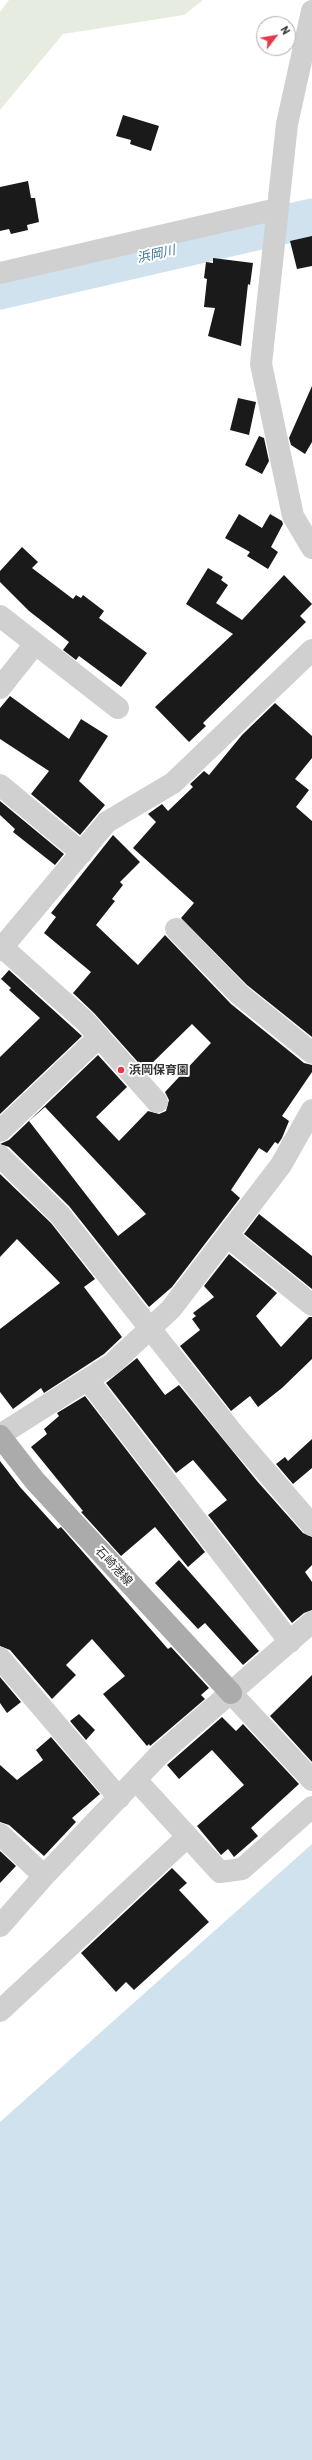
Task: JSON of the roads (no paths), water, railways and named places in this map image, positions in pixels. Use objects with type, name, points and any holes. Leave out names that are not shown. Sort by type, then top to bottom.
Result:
[{"type":"main road","name":"石崎港線","points":[[0,1436],[35,1481],[231,1693]]},
{"type":"street","points":[[312,11],[286,124],[261,364],[293,516],[312,548]]},
{"type":"street","points":[[0,273],[276,219]]},
{"type":"street","points":[[0,616],[118,708]]},
{"type":"street","points":[[0,688],[35,644]]},
{"type":"street","points":[[157,1102],[85,1021],[1,948],[107,822],[173,783],[312,650]]},
{"type":"street","points":[[0,785],[82,853]]},
{"type":"street","points":[[176,929],[239,994],[312,1053]]},
{"type":"street","points":[[0,1131],[99,1037]]},
{"type":"street","points":[[0,1436],[112,1364],[171,1310],[280,1165],[312,1110]]},
{"type":"street","points":[[0,1156],[60,1215],[236,1437],[312,1525]]},
{"type":"street","points":[[227,1236],[312,1305]]},
{"type":"street","points":[[88,1380],[290,1642]]},
{"type":"street","points":[[0,1926],[44,1876],[160,1754],[312,1622]]},
{"type":"street","points":[[0,1658],[119,1798]]},
{"type":"street","points":[[231,1693],[312,1780]]},
{"type":"street","points":[[136,1780],[220,1872],[242,1869],[312,1807]]},
{"type":"street","points":[[0,1834],[44,1876]]},
{"type":"street","points":[[0,2011],[187,1837]]},
{"type":"water","points":[[312,1844],[312,2460],[0,2460],[0,2122]]},
{"type":"waterway","name":"浜岡川","points":[[0,290],[312,218]]},
{"type":"place","name":"浜岡保育園","points":[[121,1070]]}]
